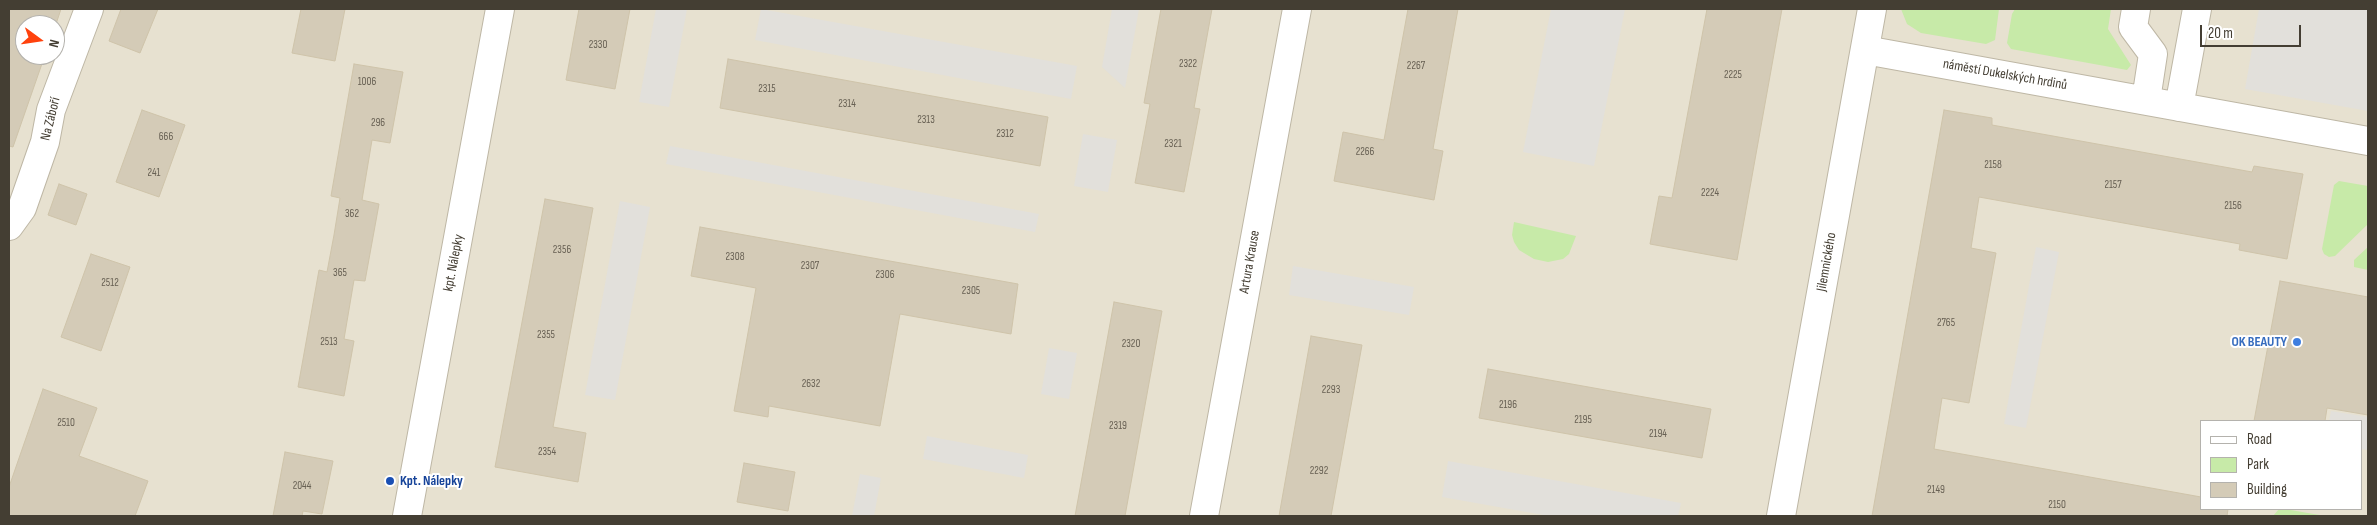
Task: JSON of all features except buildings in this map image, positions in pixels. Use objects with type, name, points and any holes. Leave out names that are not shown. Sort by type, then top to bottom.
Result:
[{"type":"street","name":"Na Záboří","points":[[9,226],[22,208],[45,142],[51,110],[89,9]]},
{"type":"street","name":"kpt. Nálepky","points":[[407,516],[500,9]]},
{"type":"street","name":"Artura Krause","points":[[1204,516],[1297,9]]},
{"type":"street","name":"Jilemnického","points":[[1781,516],[1872,9]]},
{"type":"street","points":[[2136,9],[2133,27],[2153,54],[2146,100]]},
{"type":"street","points":[[2180,107],[2197,9]]},
{"type":"street","name":"náměstí Dukelských hrdinů","points":[[1865,50],[2368,141]]},
{"type":"shaded area","points":[[9,9],[2368,9],[2368,516],[9,516]]},
{"type":"shaded area","points":[[656,9],[687,9],[669,107],[639,102]]},
{"type":"shaded area","points":[[761,9],[1077,66],[1071,99],[755,40]]},
{"type":"shaded area","points":[[1112,9],[1139,9],[1125,88],[1102,67]]},
{"type":"shaded area","points":[[1551,9],[1625,9],[1594,166],[1523,152]]},
{"type":"shaded area","points":[[2259,9],[2368,9],[2368,111],[2245,89]]},
{"type":"shaded area","points":[[1083,134],[1117,140],[1108,192],[1074,186]]},
{"type":"shaded area","points":[[670,146],[1039,214],[1035,232],[666,164]]},
{"type":"shaded area","points":[[620,201],[650,207],[615,400],[585,395]]},
{"type":"shaded area","points":[[2036,247],[2059,252],[2026,428],[2004,424]]},
{"type":"shaded area","points":[[1293,266],[1414,287],[1409,315],[1289,295]]},
{"type":"shaded area","points":[[1049,348],[1077,353],[1069,399],[1041,394]]},
{"type":"shaded area","points":[[2331,411],[2368,417],[2368,450],[2362,449],[2362,420],[2329,420]]},
{"type":"shaded area","points":[[927,436],[1028,455],[1024,478],[923,459]]},
{"type":"shaded area","points":[[1448,461],[1681,503],[1678,516],[1549,516],[1442,497]]},
{"type":"shaded area","points":[[860,474],[881,478],[874,516],[852,516]]},
{"type":"green space","points":[[1901,9],[1999,9],[1995,40],[1986,44],[1921,33],[1907,24]]},
{"type":"green space","points":[[2015,9],[2111,9],[2108,29],[2131,65],[2127,70],[2011,49],[2007,43],[2012,14]]},
{"type":"green space","points":[[2339,181],[2368,186],[2368,224],[2335,256],[2329,257],[2324,254],[2322,249],[2334,185]]},
{"type":"green space","points":[[1514,222],[1576,236],[1569,254],[1563,259],[1548,262],[1534,259],[1519,250],[1514,242],[1512,235]]},
{"type":"green space","points":[[2368,247],[2368,270],[2354,267],[2354,260]]},
{"type":"green space","points":[[2278,510],[2291,510],[2325,516],[2273,516]]},
{"type":"place","name":"OK BEAUTY","points":[[2297,342]]},
{"type":"place","name":"Kpt. Nálepky","points":[[390,481]]}]
